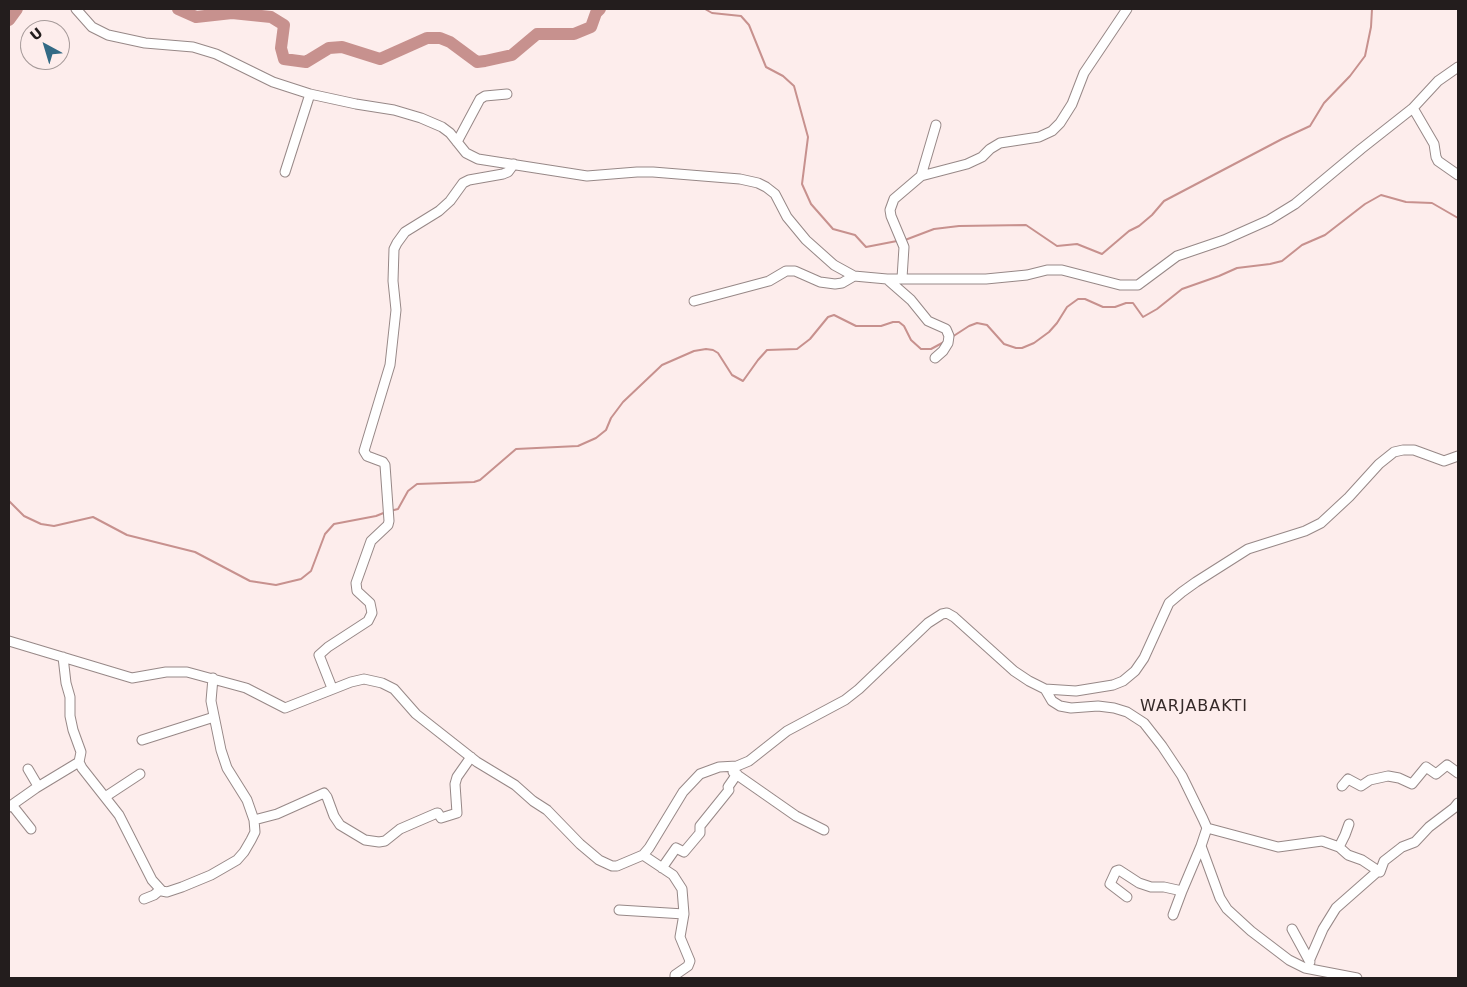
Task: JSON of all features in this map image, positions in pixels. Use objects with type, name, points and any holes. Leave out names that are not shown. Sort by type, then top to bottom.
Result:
[{"type":"street","points":[[76,9],[92,27],[108,35],[145,43],[193,47],[216,54],[273,82],[310,94],[379,109],[394,110],[421,118],[442,127],[466,153],[478,159],[587,176],[653,172],[740,179],[758,183],[775,194],[791,221],[806,240],[834,265],[854,276],[887,279],[986,279],[1027,275],[1047,270],[1062,270],[1120,285],[1135,286],[1177,256],[1224,240],[1269,220],[1295,204],[1360,149],[1413,108],[1433,86],[1458,67]]},
{"type":"street","points":[[902,278],[904,247],[891,216],[892,204],[898,195],[921,176],[967,164],[982,157],[1000,143],[1039,137],[1052,131],[1060,123],[1072,104],[1084,73],[1127,9]]},
{"type":"street","points":[[285,172],[310,94]]},
{"type":"street","points":[[457,142],[480,99],[484,96],[506,94]]},
{"type":"street","points":[[1413,108],[1433,143],[1436,158],[1441,164],[1458,175]]},
{"type":"street","points":[[921,176],[936,125]]},
{"type":"street","points":[[332,688],[319,655],[350,632],[361,628],[370,617],[372,610],[370,603],[357,591],[356,583],[371,541],[388,525],[389,518],[390,508],[385,464],[367,456],[364,451],[390,365],[396,310],[393,281],[394,249],[405,232],[439,211],[450,201],[462,183],[503,174],[508,172],[514,164]]},
{"type":"street","points":[[694,301],[769,281],[786,271],[795,272],[820,282],[834,284],[847,281],[854,276]]},
{"type":"street","points":[[887,279],[911,300],[928,321],[946,330],[949,336],[948,344],[935,358]]},
{"type":"street","points":[[9,641],[132,678],[174,671],[213,678],[246,688],[285,708],[351,682],[364,680],[388,686],[400,694],[416,714],[471,757],[515,785],[533,801],[547,810],[580,844],[607,864],[617,866],[643,855],[688,784],[703,772],[719,767],[737,766],[749,761],[787,730],[852,696],[928,622],[942,614],[947,613],[954,617],[1014,671],[1028,681],[1045,689],[1076,691],[1113,685],[1129,676],[1144,658],[1170,603],[1182,592],[1239,554],[1260,544],[1305,531],[1322,523],[1379,464],[1399,450],[1428,454],[1444,461],[1458,456]]},
{"type":"street","points":[[63,657],[66,683],[70,697],[70,716],[81,752],[79,762],[123,823],[152,880],[160,890],[167,892],[182,888],[211,875],[237,860],[244,852],[255,832],[254,820],[247,800],[227,768],[211,701],[213,678]]},
{"type":"street","points":[[1045,689],[1052,701],[1060,706],[1071,708],[1098,706],[1127,712],[1144,723],[1182,776],[1207,828],[1173,916]]},
{"type":"street","points":[[142,740],[214,717]]},
{"type":"street","points":[[254,820],[271,816],[324,793],[334,816],[344,828],[365,840],[374,842],[385,841],[400,829],[437,813],[442,818],[457,813],[455,784],[457,777],[471,757]]},
{"type":"street","points":[[31,829],[10,806],[38,786],[79,762]]},
{"type":"street","points":[[1342,786],[1347,779],[1361,786],[1370,780],[1388,776],[1412,784],[1426,767],[1437,774],[1447,765],[1458,773]]},
{"type":"street","points":[[727,767],[796,816],[824,830]]},
{"type":"street","points":[[28,769],[38,786]]},
{"type":"street","points":[[105,797],[140,774]]},
{"type":"street","points":[[662,868],[676,848],[684,852],[700,833],[700,826],[729,790],[728,787],[737,774]]},
{"type":"street","points":[[1307,964],[1323,929],[1346,898],[1378,871],[1382,871],[1383,862],[1386,859],[1402,847],[1415,842],[1431,825],[1454,808],[1458,802]]},
{"type":"street","points":[[1339,847],[1346,835],[1349,824]]},
{"type":"street","points":[[1207,828],[1278,847],[1322,842],[1339,847],[1348,855],[1362,860],[1378,871]]},
{"type":"street","points":[[1201,846],[1220,898],[1227,909],[1252,931],[1280,954],[1307,964],[1357,978]]},
{"type":"street","points":[[643,855],[677,880],[682,889],[684,914],[680,936],[690,960],[688,966],[675,978]]},
{"type":"street","points":[[1127,897],[1110,884],[1116,871],[1119,870],[1139,883],[1151,887],[1164,887],[1182,891]]},
{"type":"street","points":[[144,899],[160,890]]},
{"type":"street","points":[[619,910],[684,914]]},
{"type":"street","points":[[1292,929],[1307,964]]},
{"type":"waterway","points":[[9,20],[17,9]]},
{"type":"waterway","points":[[178,9],[196,17],[232,13],[271,17],[284,25],[281,48],[284,59],[306,62],[329,48],[342,47],[380,59],[427,38],[440,38],[450,42],[477,62],[485,61],[512,55],[537,34],[574,34],[591,27],[596,13],[600,9]]},
{"type":"waterway","points":[[705,9],[712,13],[741,16],[749,25],[766,67],[783,76],[794,86],[808,137],[802,184],[811,204],[833,229],[855,235],[866,247],[897,241]]},
{"type":"waterway","points":[[905,240],[934,229],[959,226],[1026,225],[1057,246],[1077,244],[1102,254],[1129,231],[1139,226],[1152,215],[1164,201],[1310,126],[1324,103],[1350,76],[1365,56],[1371,27],[1372,9]]},
{"type":"waterway","points":[[952,337],[977,323],[987,325],[1004,344],[1022,348],[1034,343],[1049,332],[1067,307],[1078,299],[1085,299],[1103,307],[1115,307],[1126,303],[1133,303],[1143,317],[1157,309],[1182,289],[1237,268],[1282,261],[1302,245],[1325,235],[1365,204],[1381,195],[1406,202],[1432,203],[1458,218]]},
{"type":"waterway","points":[[390,511],[398,509],[408,491],[417,484],[474,482],[480,480],[516,449],[578,446],[596,438],[606,430],[611,418],[623,402],[662,365],[694,351],[706,349],[718,353],[732,375],[743,381],[767,350],[797,349],[810,339],[828,317],[834,315],[856,326],[881,326],[899,322],[904,326],[911,340],[921,349],[931,349],[944,342]]},
{"type":"waterway","points":[[9,501],[24,516],[41,524],[54,526],[93,517],[127,535],[195,552],[250,581],[276,585],[301,579],[311,571],[325,534],[334,524],[376,516],[386,512]]},
{"type":"district","name":"WARJABAKTI","points":[[1194,707]]}]
